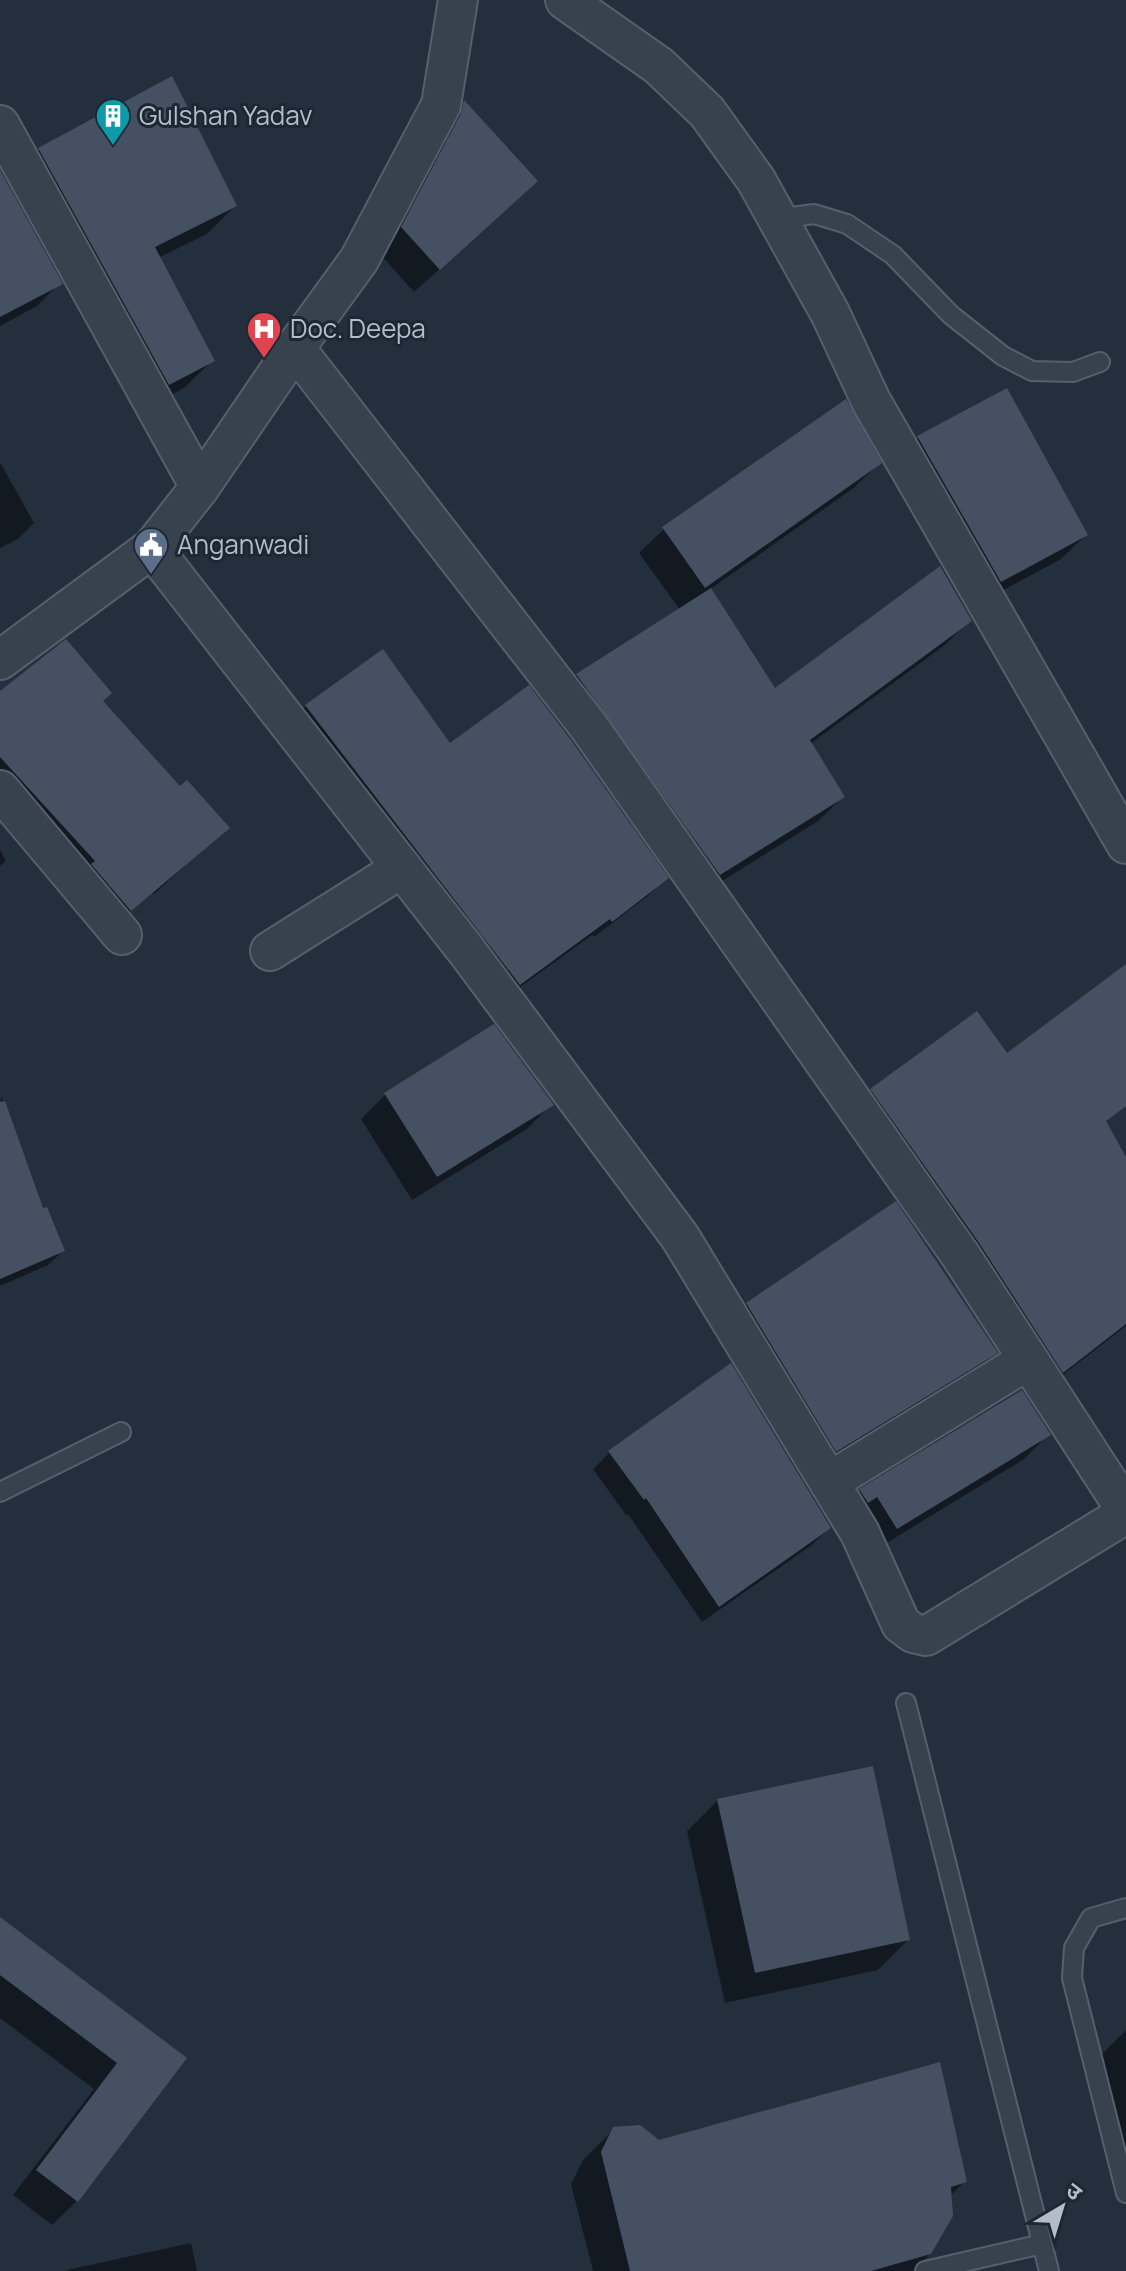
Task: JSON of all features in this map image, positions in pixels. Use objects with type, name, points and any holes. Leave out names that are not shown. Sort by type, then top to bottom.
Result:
[{"type":"street","points":[[0,660],[152,548],[200,487],[359,260],[441,105],[458,0]]},
{"type":"street","points":[[565,0],[659,66],[707,112],[756,180],[830,313],[871,401],[1126,844]]},
{"type":"street","points":[[0,125],[200,487]]},
{"type":"street","points":[[152,548],[402,868],[680,1237],[860,1533],[901,1624],[913,1633],[926,1636],[1126,1512],[961,1256],[589,727],[295,348]]},
{"type":"street","points":[[0,790],[122,935]]},
{"type":"street","points":[[270,951],[402,868]]},
{"type":"street","points":[[829,1482],[1028,1360]]},
{"type":"lane","points":[[777,219],[814,214],[847,224],[893,255],[951,315],[1003,356],[1032,371],[1073,372],[1100,362]]},
{"type":"lane","points":[[0,1492],[121,1432]]},
{"type":"lane","points":[[906,1703],[1049,2271]]},
{"type":"lane","points":[[1126,1908],[1091,1918],[1074,1948],[1072,1978],[1126,2193]]},
{"type":"lane","points":[[925,2271],[1042,2244]]},
{"type":"building","points":[[172,76],[237,206],[155,247],[215,361],[169,385],[38,148]]},
{"type":"building","points":[[464,100],[538,181],[440,270],[401,227],[460,115]]},
{"type":"building","points":[[0,170],[63,284],[0,317]]},
{"type":"building","points":[[1007,388],[1088,535],[1001,582],[917,436]]},
{"type":"building","points":[[846,399],[882,463],[705,588],[662,527]]},
{"type":"building","points":[[940,566],[972,621],[810,740],[845,797],[720,875],[576,674],[711,588],[775,688]]},
{"type":"building","points":[[66,639],[112,693],[103,701],[180,786],[187,780],[230,828],[131,911],[91,864],[95,861],[0,757],[0,691]]},
{"type":"building","points":[[383,649],[450,743],[529,685],[669,878],[612,922],[610,919],[520,985],[305,705]]},
{"type":"building","points":[[1126,964],[1126,1106],[1106,1121],[1126,1157],[1126,1324],[1063,1373],[979,1243],[870,1089],[977,1011],[1007,1053]]},
{"type":"building","points":[[494,1024],[554,1105],[437,1177],[384,1093]]},
{"type":"building","points":[[5,1101],[43,1208],[47,1207],[65,1251],[0,1279],[0,1102]]},
{"type":"building","points":[[896,1201],[998,1353],[836,1452],[746,1303]]},
{"type":"building","points":[[731,1363],[831,1528],[719,1607],[646,1498],[644,1500],[608,1451]]},
{"type":"building","points":[[1022,1390],[1051,1435],[897,1529],[877,1497],[868,1503],[859,1489]]},
{"type":"building","points":[[873,1766],[910,1940],[755,1973],[717,1799]]},
{"type":"building","points":[[0,1917],[187,2058],[78,2202],[36,2170],[117,2063],[0,1975]]},
{"type":"building","points":[[940,2062],[967,2182],[951,2187],[953,2216],[931,2254],[871,2271],[630,2271],[601,2152],[613,2127],[640,2125],[659,2140]]},
{"type":"place","name":"Gulshan Yadav","points":[[113,147]]},
{"type":"place","name":"Doc. Deepa","points":[[264,360]]},
{"type":"place","name":"Anganwadi","points":[[151,576]]}]
